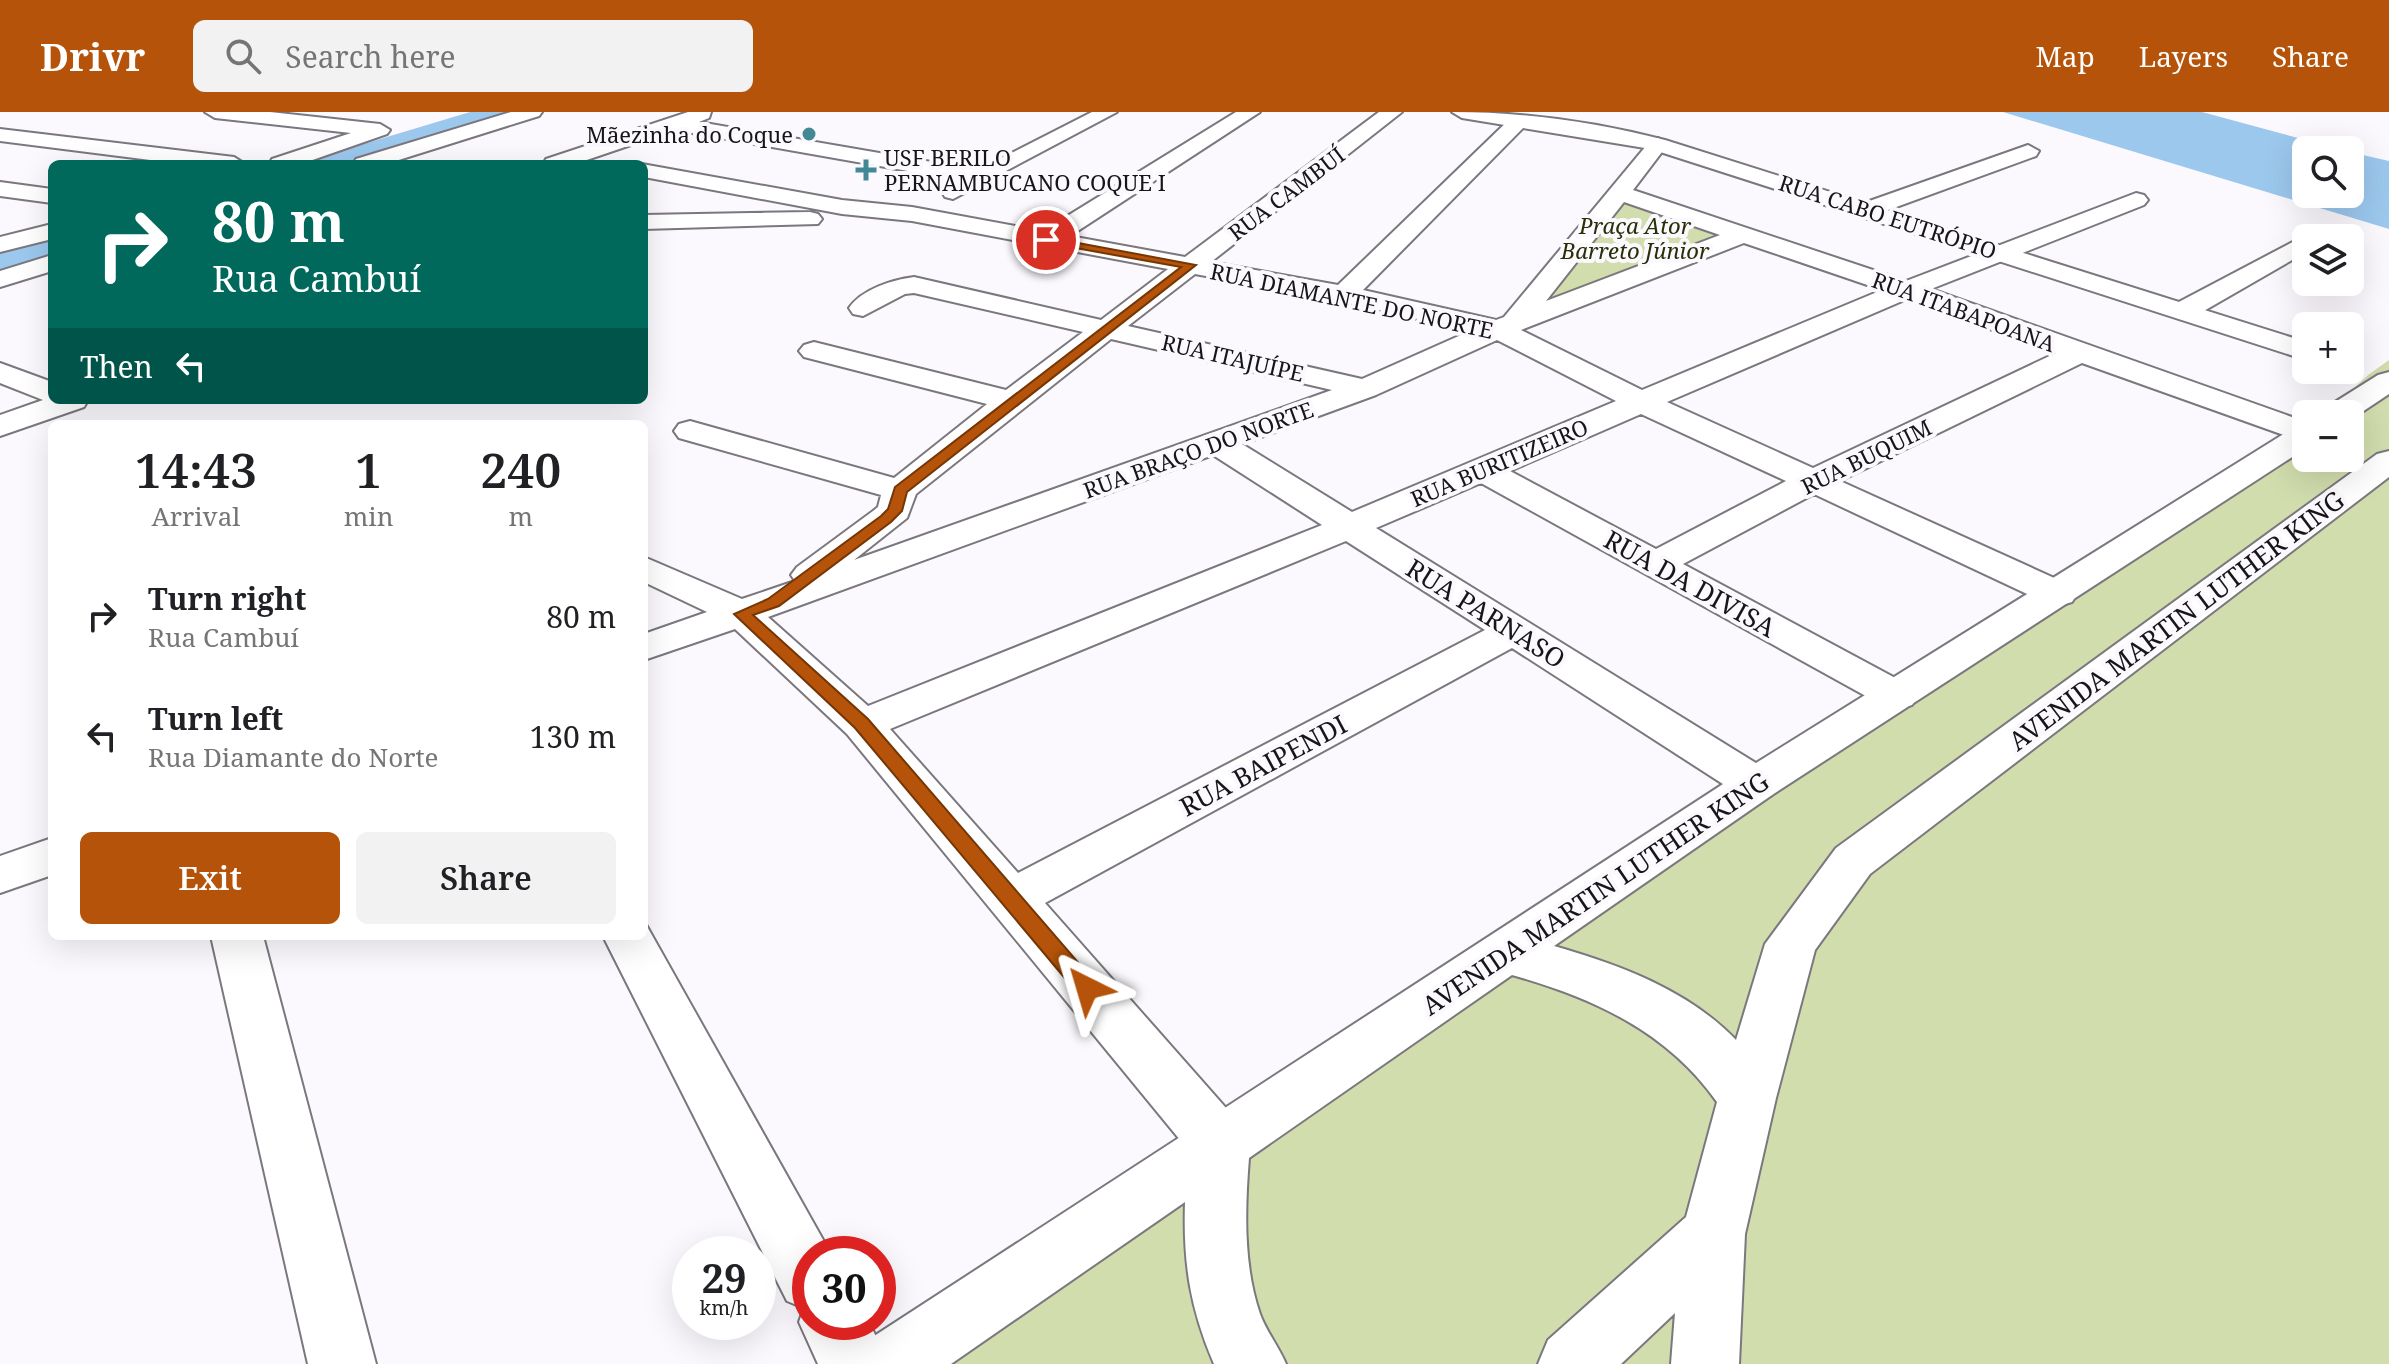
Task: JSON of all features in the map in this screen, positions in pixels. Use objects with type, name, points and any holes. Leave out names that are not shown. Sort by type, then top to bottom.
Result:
[{"type":"street","points":[[215,112],[386,128],[292,160]]},
{"type":"street","points":[[377,160],[532,112]]},
{"type":"street","points":[[566,160],[708,112]]},
{"type":"street","points":[[912,214],[1107,112]]},
{"type":"street","points":[[1046,240],[1250,112]]},
{"type":"street","name":"RUA CAMBUÍ","points":[[758,608],[886,519],[895,511],[900,490],[1011,401],[1392,112]]},
{"type":"street","name":"RUA CABO EUTRÓPIO","points":[[1462,112],[1658,144],[2292,346]]},
{"type":"street","points":[[1344,294],[1520,120]]},
{"type":"street","points":[[677,124],[979,177]]},
{"type":"street","points":[[0,135],[202,160]]},
{"type":"street","points":[[1506,326],[1658,144]]},
{"type":"street","points":[[1869,209],[2028,151]]},
{"type":"street","points":[[579,156],[598,160]]},
{"type":"street","points":[[648,222],[750,222],[832,211],[927,169]]},
{"type":"street","name":"RUA DIAMANTE DO NORTE","points":[[648,172],[832,211],[912,214],[1506,326],[1639,401],[2058,594]]},
{"type":"street","points":[[0,189],[48,195]]},
{"type":"street","name":"RUA ITABAPOANA","points":[[1620,193],[1910,291],[2292,429]]},
{"type":"street","name":"RUA BURITIZEIRO","points":[[862,724],[1483,470],[1639,401],[1910,291],[1999,251],[2136,200]]},
{"type":"street","points":[[0,245],[48,232]]},
{"type":"street","name":"RUA BRAÇO DO NORTE","points":[[648,647],[1365,389],[1506,326],[1745,234]]},
{"type":"street","points":[[2185,310],[2292,250]]},
{"type":"street","points":[[0,279],[48,266]]},
{"type":"street","name":"RUA ITAJUÍPE","points":[[863,308],[898,287],[914,285],[1365,389]]},
{"type":"street","points":[[814,351],[1011,401]]},
{"type":"street","name":"RUA BUQUIM","points":[[1655,564],[1811,482],[2079,353]]},
{"type":"street","points":[[0,372],[48,391]]},
{"type":"street","points":[[2354,400],[2380,377]]},
{"type":"street","points":[[0,426],[60,404]]},
{"type":"street","points":[[690,431],[900,490]]},
{"type":"street","name":"RUA PARNASO","points":[[1217,443],[1756,784]]},
{"type":"street","name":"AVENIDA MARTIN LUTHER KING","points":[[892,1364],[1756,784],[2292,443]]},
{"type":"street","name":"AVENIDA MARTIN LUTHER KING","points":[[1705,1364],[1713,1234],[1747,1098],[1791,944],[1853,861],[2389,461]]},
{"type":"street","name":"RUA DA DIVISA","points":[[1483,470],[1897,696]]},
{"type":"street","points":[[648,569],[758,608],[862,724],[1220,1144],[1216,1181],[1220,1293],[1239,1348],[1252,1364]]},
{"type":"street","name":"RUA BAIPENDI","points":[[1011,899],[1514,631]]},
{"type":"street","points":[[0,875],[48,857]]},
{"type":"street","points":[[238,940],[342,1364]]},
{"type":"street","points":[[631,940],[792,1245]]},
{"type":"street","points":[[1505,953],[1607,984],[1642,1002],[1709,1050],[1747,1098]]},
{"type":"street","points":[[1572,1364],[1713,1234]]},
{"type":"street","points":[[842,1340],[855,1364]]},
{"type":"green space","name":"Praça Ator Barreto Júnior","points":[[1623,203],[1723,234],[1725,239],[1552,299],[1546,297]]},
{"type":"green space","points":[[2389,360],[2389,1364],[892,1364],[2292,443],[2292,472],[2364,472],[2364,400],[2342,400],[2359,384],[2364,384],[2368,375]]},
{"type":"water","points":[[2003,112],[2202,112],[2292,136],[2292,200]]},
{"type":"water","points":[[2364,155],[2389,161],[2389,229],[2320,208],[2364,208]]},
{"type":"waterway","points":[[340,160],[499,112]]},
{"type":"waterway","points":[[0,264],[48,249]]},
{"type":"place","name":"Mãezinha do Coque","points":[[809,134]]},
{"type":"place","name":"USF BERILO PERNAMBUCANO COQUE I","points":[[866,170]]},
{"type":"route","points":[[1046,240],[1190,265],[900,490],[895,511],[886,519],[773,603],[742,614],[862,724],[1087,988]]}]
